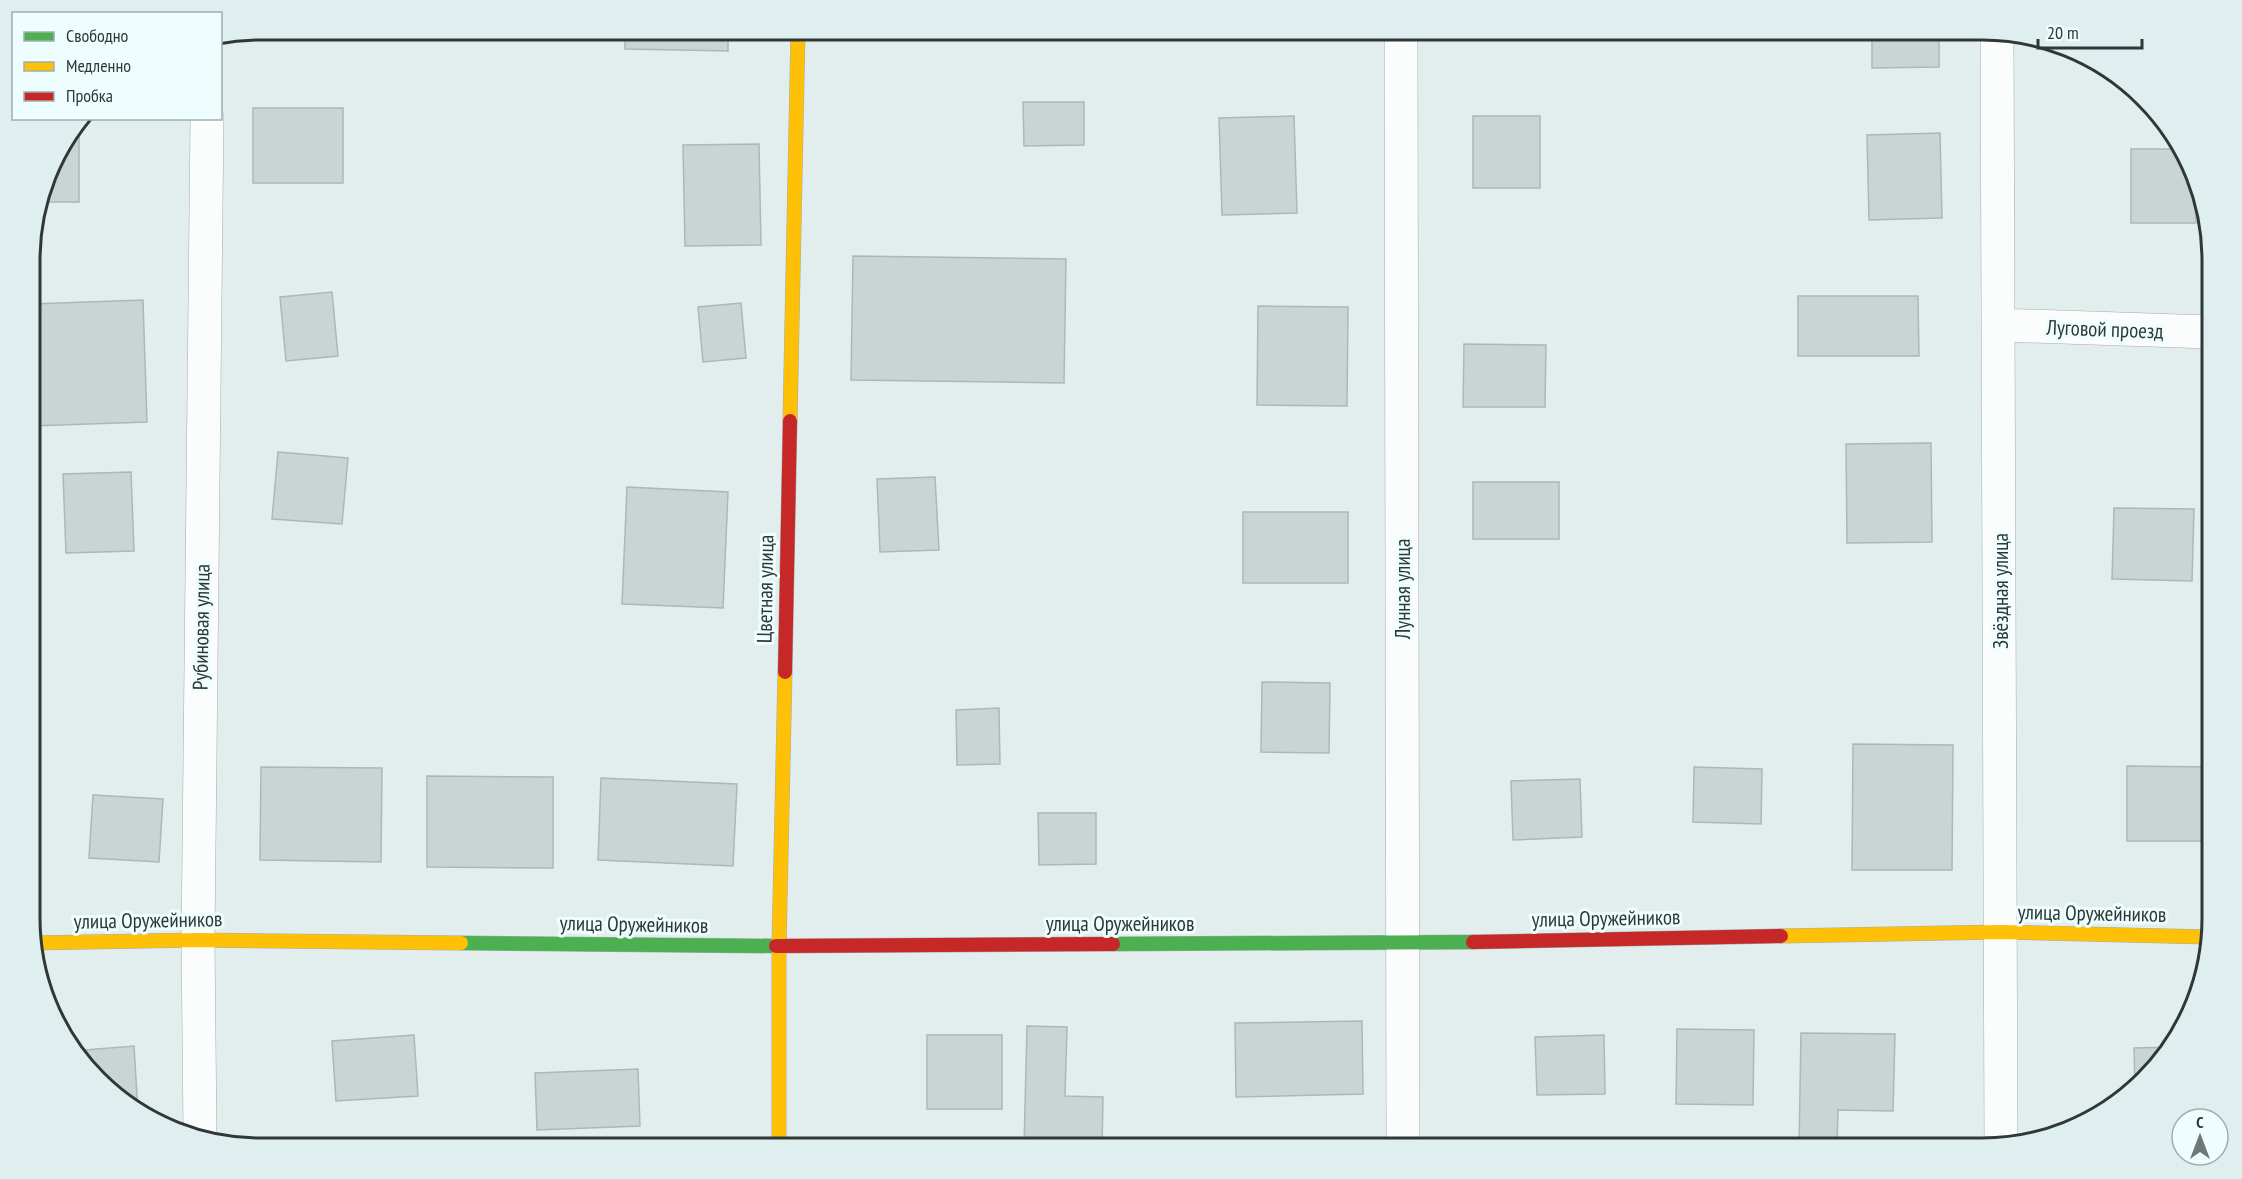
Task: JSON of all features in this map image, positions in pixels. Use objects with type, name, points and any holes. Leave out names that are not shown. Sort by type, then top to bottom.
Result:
[{"type":"street","name":"Цветная улица","points":[[779,1138],[779,946],[798,40]]},
{"type":"street","name":"Лунная улица","points":[[1401,40],[1403,1138]]},
{"type":"street","name":"Звёздная улица","points":[[1997,41],[2001,1138]]},
{"type":"street","name":"Рубиновая улица","points":[[200,1130],[198,940],[207,120]]},
{"type":"street","name":"Луговой проезд","points":[[1999,325],[2202,332]]},
{"type":"street","name":"улица Оружейников","points":[[42,943],[198,940],[779,946],[1403,943],[2001,932],[2201,937]]},
{"type":"building","points":[[625,40],[728,40],[728,51],[625,49]]},
{"type":"building","points":[[1872,40],[1939,40],[1939,67],[1872,68]]},
{"type":"building","points":[[1023,102],[1084,102],[1084,145],[1024,146]]},
{"type":"building","points":[[253,108],[343,108],[343,183],[253,183]]},
{"type":"building","points":[[1294,116],[1297,213],[1222,215],[1219,118]]},
{"type":"building","points":[[1473,116],[1540,116],[1540,188],[1473,188]]},
{"type":"building","points":[[1940,133],[1942,218],[1869,220],[1867,135]]},
{"type":"building","points":[[79,136],[79,202],[48,202],[63,163]]},
{"type":"building","points":[[759,144],[761,245],[685,246],[683,145]]},
{"type":"building","points":[[2131,149],[2171,149],[2190,190],[2196,210],[2196,223],[2131,223]]},
{"type":"building","points":[[853,256],[1066,259],[1064,383],[851,380]]},
{"type":"building","points":[[332,292],[338,356],[286,361],[280,297]]},
{"type":"building","points":[[1798,296],[1918,296],[1919,356],[1798,356]]},
{"type":"building","points":[[143,300],[147,422],[40,426],[40,304]]},
{"type":"building","points":[[741,303],[746,358],[703,362],[698,307]]},
{"type":"building","points":[[1258,306],[1348,307],[1347,406],[1257,405]]},
{"type":"building","points":[[1464,344],[1546,345],[1545,407],[1463,407]]},
{"type":"building","points":[[1931,443],[1932,542],[1847,543],[1846,444]]},
{"type":"building","points":[[278,452],[348,458],[342,524],[272,519]]},
{"type":"building","points":[[131,472],[134,551],[66,553],[63,474]]},
{"type":"building","points":[[935,477],[939,550],[880,552],[877,479]]},
{"type":"building","points":[[1473,482],[1559,482],[1559,539],[1473,539]]},
{"type":"building","points":[[627,487],[728,492],[723,608],[622,604]]},
{"type":"building","points":[[2114,508],[2194,509],[2192,581],[2112,579]]},
{"type":"building","points":[[1243,512],[1348,512],[1348,583],[1243,583]]},
{"type":"building","points":[[1262,682],[1330,683],[1329,753],[1261,752]]},
{"type":"building","points":[[999,708],[1000,764],[957,765],[956,710]]},
{"type":"building","points":[[1853,744],[1953,745],[1952,870],[1852,870]]},
{"type":"building","points":[[2127,766],[2202,767],[2202,841],[2127,841]]},
{"type":"building","points":[[261,767],[382,768],[381,862],[260,860]]},
{"type":"building","points":[[1694,767],[1762,769],[1761,824],[1693,822]]},
{"type":"building","points":[[427,776],[553,777],[553,868],[427,867]]},
{"type":"building","points":[[601,778],[737,784],[733,866],[598,860]]},
{"type":"building","points":[[1580,779],[1582,837],[1513,840],[1511,781]]},
{"type":"building","points":[[93,795],[163,799],[159,862],[89,858]]},
{"type":"building","points":[[1038,813],[1096,813],[1096,864],[1039,865]]},
{"type":"building","points":[[1362,1021],[1363,1094],[1236,1097],[1235,1023]]},
{"type":"building","points":[[1027,1026],[1067,1027],[1065,1096],[1103,1097],[1102,1138],[1024,1138]]},
{"type":"building","points":[[1677,1029],[1754,1030],[1753,1105],[1676,1104]]},
{"type":"building","points":[[1801,1033],[1895,1034],[1893,1111],[1838,1110],[1837,1138],[1799,1138]]},
{"type":"building","points":[[414,1035],[418,1096],[336,1101],[332,1041]]},
{"type":"building","points":[[927,1035],[1002,1035],[1002,1109],[927,1109]]},
{"type":"building","points":[[1604,1035],[1605,1094],[1537,1095],[1535,1037]]},
{"type":"building","points":[[134,1046],[137,1101],[115,1084],[84,1050]]},
{"type":"building","points":[[2160,1047],[2135,1076],[2134,1048]]},
{"type":"building","points":[[638,1069],[640,1126],[537,1130],[535,1073]]},
{"type":"traffic: fast","points":[[1113,944],[1473,942]]},
{"type":"traffic: fast","points":[[461,943],[776,946]]},
{"type":"traffic: slow","points":[[790,421],[798,40]]},
{"type":"traffic: slow","points":[[779,1138],[779,946],[785,672]]},
{"type":"traffic: slow","points":[[1781,936],[2001,932],[2201,937]]},
{"type":"traffic: slow","points":[[42,943],[198,940],[461,943]]},
{"type":"traffic: jam","points":[[785,672],[790,421]]},
{"type":"traffic: jam","points":[[1473,942],[1781,936]]},
{"type":"traffic: jam","points":[[776,946],[1113,944]]}]
